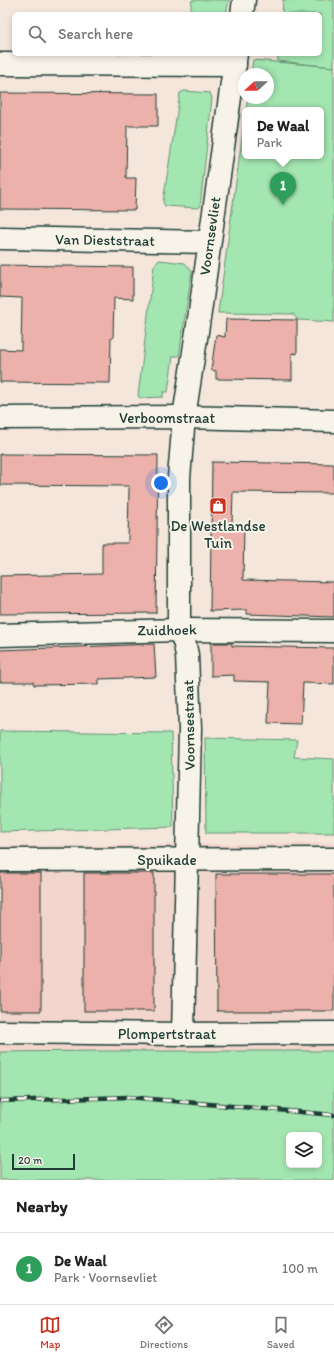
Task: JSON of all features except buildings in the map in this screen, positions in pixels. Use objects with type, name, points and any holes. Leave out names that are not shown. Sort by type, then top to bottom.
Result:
[{"type":"street","points":[[242,12],[244,0]]},
{"type":"street","points":[[0,64],[236,59]]},
{"type":"street","name":"Voornsevliet","points":[[184,417],[236,59]]},
{"type":"street","name":"Van Dieststraat","points":[[0,238],[209,242]]},
{"type":"street","name":"Verboomstraat","points":[[0,418],[184,417],[334,421]]},
{"type":"street","name":"Voornsestraat","points":[[183,1034],[190,728],[187,654],[180,630],[179,478],[184,417]]},
{"type":"street","name":"Zuidhoek","points":[[0,635],[180,630],[334,631]]},
{"type":"street","name":"Spuikade","points":[[0,860],[334,859]]},
{"type":"street","name":"Plompertstraat","points":[[0,1032],[183,1034],[334,1033]]},
{"type":"shaded area","points":[[334,843],[334,1067],[0,1055],[0,846]]},
{"type":"green space","points":[[192,0],[229,0],[226,12],[190,12]]},
{"type":"green space","points":[[283,0],[334,0],[334,67],[278,61],[278,56],[322,56],[322,12],[282,12]]},
{"type":"green space","points":[[253,60],[334,67],[334,322],[298,320],[293,314],[218,313],[242,138],[242,159],[324,159],[324,107],[246,107],[247,104],[274,104],[274,68],[252,68]]},
{"type":"green space","points":[[184,91],[210,93],[212,98],[200,207],[198,208],[165,206],[163,202],[180,93]]},
{"type":"green space","points":[[159,260],[185,263],[192,271],[179,356],[173,356],[168,392],[163,392],[163,397],[140,398],[138,396],[154,266]]},
{"type":"green space","points":[[0,731],[171,733],[173,827],[0,832]]},
{"type":"green space","points":[[205,738],[297,740],[294,757],[334,759],[334,833],[206,833]]},
{"type":"green space","points":[[334,1051],[334,1180],[0,1180],[0,1052]]},
{"type":"railway","points":[[0,1101],[128,1097],[334,1115]]},
{"type":"place","name":"De Waal","points":[[283,205]]},
{"type":"place","name":"De Westlandse Tuin","points":[[218,506]]}]
